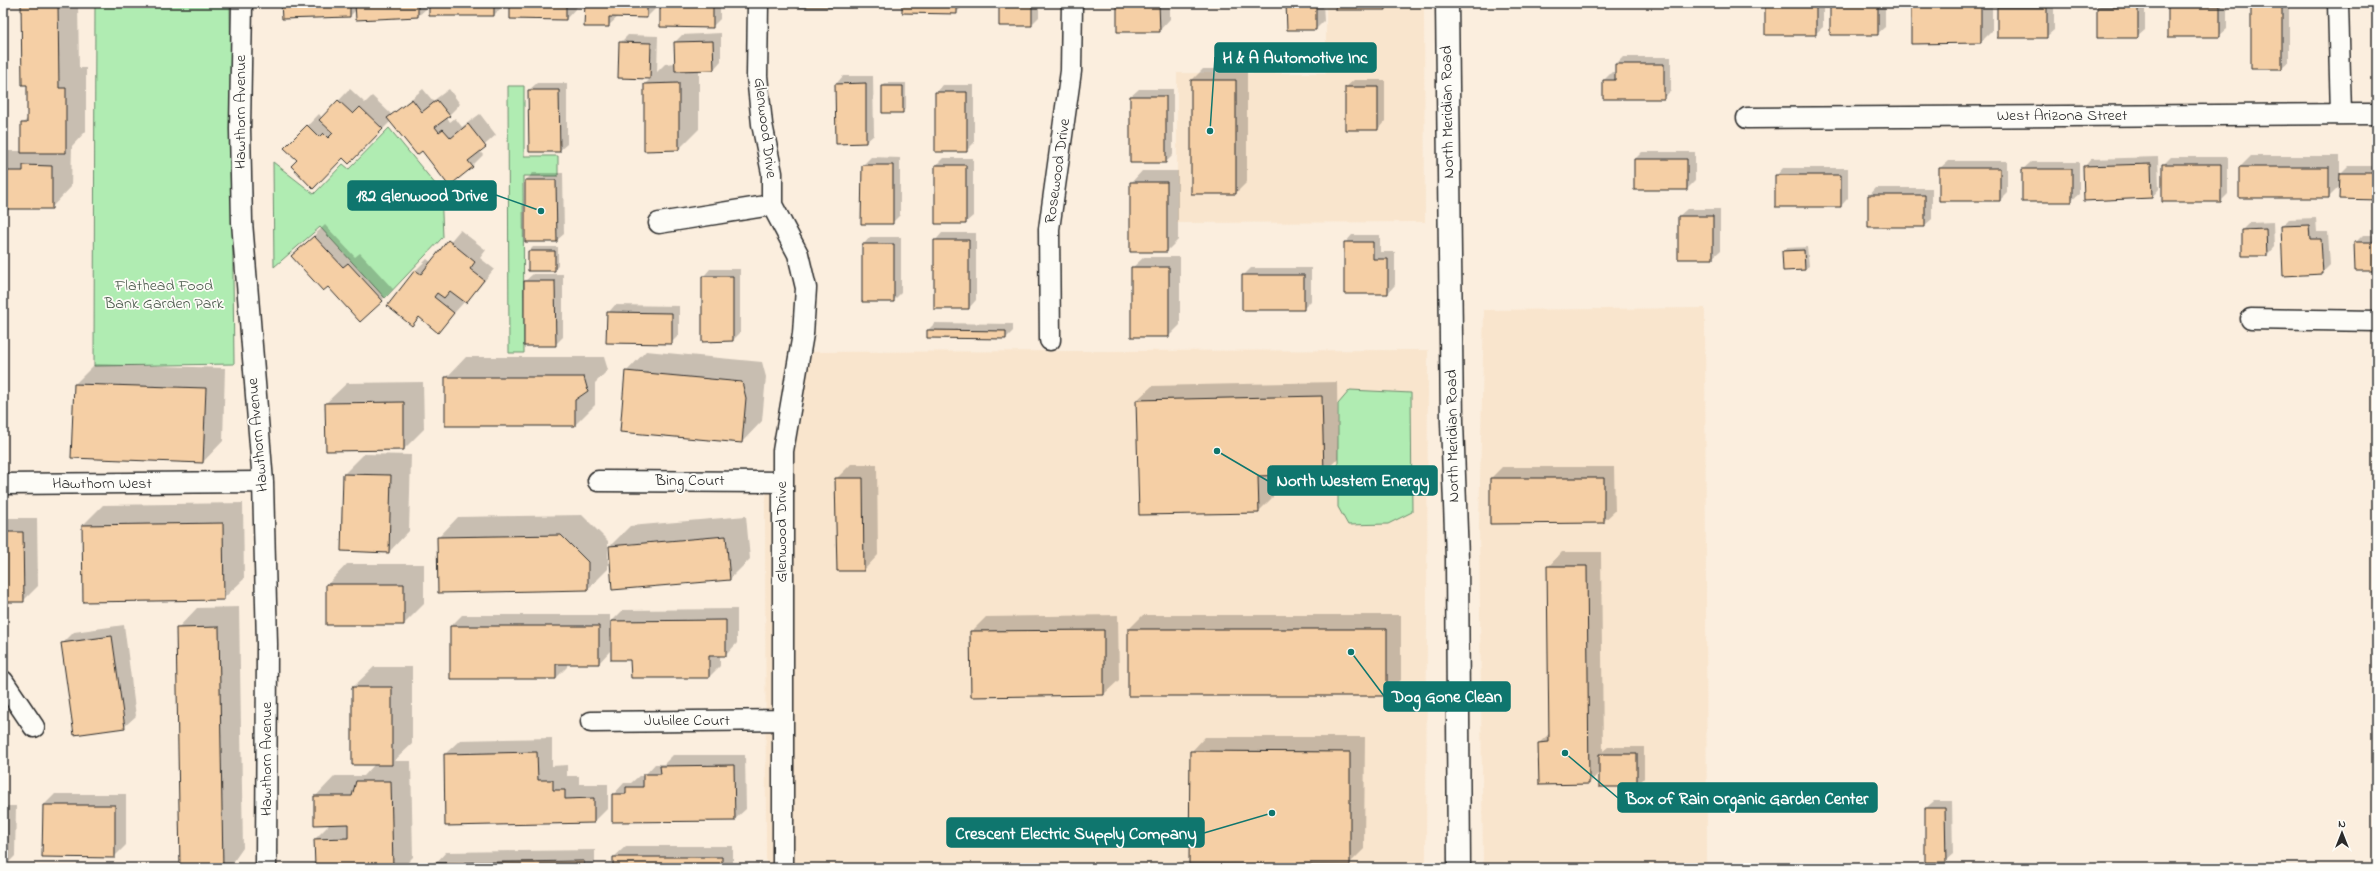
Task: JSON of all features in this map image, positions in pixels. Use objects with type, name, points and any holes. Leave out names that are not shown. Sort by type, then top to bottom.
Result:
[{"type":"main road","name":"North Meridian Road","points":[[1447,3],[1452,422],[1457,558],[1459,868]]},
{"type":"street","name":"Hawthorn Avenue","points":[[242,3],[240,129],[242,222],[263,482],[267,644],[266,868]]},
{"type":"street","name":"Glenwood Drive","points":[[758,3],[757,76],[762,124],[772,173],[772,205],[798,254],[806,288],[803,334],[783,451],[783,868]]},
{"type":"street","name":"Rosewood Drive","points":[[1050,340],[1049,230],[1071,71],[1072,3]]},
{"type":"street","points":[[2338,3],[2341,114]]},
{"type":"street","name":"West Arizona Street","points":[[1747,118],[2377,114]]},
{"type":"street","points":[[659,223],[772,205]]},
{"type":"street","points":[[2251,319],[2377,321]]},
{"type":"street","name":"Bing Court","points":[[598,481],[782,482]]},
{"type":"street","name":"Hawthorn West","points":[[3,484],[263,482]]},
{"type":"street","points":[[3,681],[34,728]]},
{"type":"street","name":"Jubilee Court","points":[[591,722],[783,720]]},
{"type":"shaded area","points":[[1326,3],[1424,3],[1425,222],[1177,223],[1177,73],[1326,73]]},
{"type":"shaded area","points":[[1705,308],[1707,868],[1483,868],[1479,526],[1484,310]]},
{"type":"shaded area","points":[[1428,350],[1426,868],[766,868],[765,504],[791,352]]},
{"type":"green space","name":"Flathead Food Bank Garden Park","points":[[95,3],[230,3],[234,364],[94,366]]},
{"type":"green space","points":[[508,86],[524,86],[524,156],[558,156],[558,176],[523,176],[524,353],[509,353]]},
{"type":"green space","points":[[389,128],[441,191],[443,237],[385,298],[320,227],[274,267],[273,162],[314,194],[343,164],[349,169]]},
{"type":"green space","points":[[1350,390],[1411,393],[1412,512],[1388,524],[1348,525],[1338,507],[1338,404]]},
{"type":"building","points":[[21,3],[58,3],[59,88],[66,88],[66,153],[21,153],[21,123],[27,123],[27,85],[22,85]]},
{"type":"building","points":[[281,3],[350,3],[350,17],[282,19]]},
{"type":"building","points":[[355,3],[418,3],[418,17],[356,20]]},
{"type":"building","points":[[429,3],[494,3],[494,16],[429,16]]},
{"type":"building","points":[[510,3],[566,3],[566,20],[510,19]]},
{"type":"building","points":[[585,3],[647,3],[647,18],[609,17],[609,27],[584,27]]},
{"type":"building","points":[[660,3],[713,3],[713,28],[660,27]]},
{"type":"building","points":[[796,3],[856,3],[856,7],[796,7]]},
{"type":"building","points":[[957,3],[957,14],[902,13],[902,4],[879,4]]},
{"type":"building","points":[[999,3],[1032,3],[1032,26],[999,26]]},
{"type":"building","points":[[1117,3],[1159,3],[1160,32],[1117,32]]},
{"type":"building","points":[[1286,3],[1316,3],[1316,30],[1287,30]]},
{"type":"building","points":[[1336,3],[1386,3],[1386,10],[1336,10]]},
{"type":"building","points":[[1981,3],[1981,43],[1911,44],[1911,4]]},
{"type":"building","points":[[2251,3],[2282,3],[2282,69],[2251,69]]},
{"type":"building","points":[[1765,4],[1816,4],[1816,35],[1765,35]]},
{"type":"building","points":[[1830,4],[1878,4],[1878,35],[1830,35]]},
{"type":"building","points":[[2168,6],[2220,6],[2220,37],[2168,37]]},
{"type":"building","points":[[1997,7],[2047,7],[2047,38],[1997,38]]},
{"type":"building","points":[[2097,7],[2138,7],[2138,38],[2097,38]]},
{"type":"building","points":[[713,41],[714,70],[675,71],[674,42]]},
{"type":"building","points":[[619,42],[651,43],[650,79],[618,78]]},
{"type":"building","points":[[1615,64],[1664,64],[1664,99],[1603,99],[1603,80],[1615,80]]},
{"type":"building","points":[[1191,80],[1236,80],[1236,194],[1191,194]]},
{"type":"building","points":[[679,83],[679,150],[644,151],[644,84]]},
{"type":"building","points":[[866,83],[866,143],[836,144],[835,84]]},
{"type":"building","points":[[882,86],[903,86],[903,113],[882,113]]},
{"type":"building","points":[[1345,87],[1378,87],[1378,130],[1345,130]]},
{"type":"building","points":[[528,90],[559,90],[560,152],[529,152]]},
{"type":"building","points":[[935,92],[967,92],[967,152],[935,152]]},
{"type":"building","points":[[1130,96],[1166,96],[1166,163],[1130,163]]},
{"type":"building","points":[[412,99],[422,112],[437,100],[450,116],[435,127],[439,132],[443,129],[451,138],[468,124],[486,147],[468,161],[473,167],[449,186],[422,151],[417,155],[387,118]]},
{"type":"building","points":[[338,100],[353,114],[360,107],[383,129],[349,164],[343,158],[313,189],[291,166],[297,160],[284,148],[307,125],[319,137],[323,133],[328,138],[333,133],[319,120]]},
{"type":"building","points":[[1634,159],[1687,159],[1687,190],[1634,190]]},
{"type":"building","points":[[2151,164],[2152,198],[2084,201],[2083,166]]},
{"type":"building","points":[[2162,164],[2221,164],[2221,202],[2162,202]]},
{"type":"building","points":[[23,165],[52,166],[52,209],[3,209],[3,171],[23,171]]},
{"type":"building","points":[[862,165],[893,165],[893,224],[861,224]]},
{"type":"building","points":[[935,165],[966,165],[966,224],[935,224]]},
{"type":"building","points":[[2239,167],[2329,167],[2329,198],[2239,198]]},
{"type":"building","points":[[1939,168],[2000,168],[2000,201],[1939,201]]},
{"type":"building","points":[[2022,169],[2072,169],[2072,202],[2022,202]]},
{"type":"building","points":[[2340,173],[2377,173],[2377,200],[2339,199]]},
{"type":"building","points":[[1775,175],[1841,175],[1841,207],[1775,207]]},
{"type":"building","points":[[525,180],[556,180],[557,242],[525,242]]},
{"type":"building","points":[[1130,182],[1167,182],[1167,252],[1130,252]]},
{"type":"building","points":[[1868,195],[1925,195],[1925,227],[1868,227]]},
{"type":"building","points":[[1678,216],[1713,216],[1713,259],[1678,259]]},
{"type":"building","points":[[2309,225],[2310,239],[2321,239],[2323,274],[2283,276],[2281,226]]},
{"type":"building","points":[[2266,229],[2267,256],[2242,256],[2242,230]]},
{"type":"building","points":[[314,236],[343,267],[348,263],[383,301],[360,322],[328,287],[323,291],[291,256]]},
{"type":"building","points":[[448,240],[475,262],[470,269],[484,280],[466,303],[450,291],[444,298],[437,293],[434,297],[454,313],[438,333],[419,317],[412,326],[387,306],[415,270],[421,274]]},
{"type":"building","points":[[934,240],[969,240],[969,309],[934,309]]},
{"type":"building","points":[[1344,242],[1373,242],[1373,259],[1388,259],[1388,294],[1344,294]]},
{"type":"building","points":[[2354,242],[2377,242],[2377,271],[2355,271]]},
{"type":"building","points":[[862,244],[894,244],[894,302],[862,302]]},
{"type":"building","points":[[1804,250],[1805,270],[1783,271],[1782,251]]},
{"type":"building","points":[[528,251],[555,251],[555,271],[528,271]]},
{"type":"building","points":[[1131,267],[1169,267],[1169,337],[1131,337]]},
{"type":"building","points":[[1242,275],[1304,275],[1304,310],[1242,310]]},
{"type":"building","points":[[702,276],[733,276],[733,341],[702,342]]},
{"type":"building","points":[[524,281],[555,281],[556,346],[524,346]]},
{"type":"building","points":[[607,312],[672,313],[672,344],[606,343]]},
{"type":"building","points":[[927,330],[1006,331],[1006,339],[927,338]]},
{"type":"building","points":[[625,371],[742,382],[746,398],[742,443],[620,432]]},
{"type":"building","points":[[445,377],[584,377],[588,391],[575,400],[575,426],[445,426]]},
{"type":"building","points":[[74,384],[206,388],[203,463],[71,458]]},
{"type":"building","points":[[1322,396],[1324,474],[1258,476],[1259,513],[1139,515],[1136,400]]},
{"type":"building","points":[[404,402],[404,450],[326,451],[325,403]]},
{"type":"building","points":[[343,474],[391,475],[389,553],[341,551]]},
{"type":"building","points":[[835,478],[863,478],[864,571],[837,571]]},
{"type":"building","points":[[1490,478],[1604,478],[1604,523],[1490,524]]},
{"type":"building","points":[[223,523],[224,600],[83,602],[82,525]]},
{"type":"building","points":[[3,532],[23,532],[24,602],[3,602]]},
{"type":"building","points":[[561,535],[588,562],[588,590],[438,593],[437,537]]},
{"type":"building","points":[[726,536],[730,580],[612,590],[609,546]]},
{"type":"building","points":[[1547,566],[1587,566],[1589,784],[1539,785],[1538,743],[1549,742]]},
{"type":"building","points":[[326,584],[404,584],[404,625],[326,625]]},
{"type":"building","points":[[726,620],[726,656],[709,656],[709,678],[631,678],[630,660],[611,660],[611,621]]},
{"type":"building","points":[[450,626],[599,626],[599,664],[556,664],[556,679],[450,679]]},
{"type":"building","points":[[219,627],[223,868],[180,868],[176,628]]},
{"type":"building","points":[[1128,629],[1387,629],[1387,696],[1128,696]]},
{"type":"building","points":[[1104,630],[1104,695],[971,697],[970,631]]},
{"type":"building","points":[[112,636],[125,728],[74,735],[61,643]]},
{"type":"building","points":[[352,687],[392,687],[392,765],[352,765]]},
{"type":"building","points":[[1190,751],[1350,752],[1350,865],[1189,864]]},
{"type":"building","points":[[537,752],[538,780],[553,780],[553,790],[565,790],[565,799],[594,798],[594,823],[445,826],[444,754]]},
{"type":"building","points":[[1599,754],[1637,754],[1637,787],[1599,787]]},
{"type":"building","points":[[734,765],[735,821],[612,822],[612,794],[626,794],[626,787],[643,787],[643,774],[661,774],[660,766]]},
{"type":"building","points":[[356,781],[391,781],[393,868],[315,866],[314,839],[348,838],[348,824],[314,825],[314,796],[352,796]]},
{"type":"building","points":[[43,805],[115,805],[115,858],[42,857]]},
{"type":"building","points":[[1925,808],[1945,808],[1946,862],[1925,862]]},
{"type":"building","points":[[3,817],[5,817],[4,868],[3,868]]},
{"type":"building","points":[[613,857],[722,857],[722,868],[613,868]]},
{"type":"building","points":[[584,861],[584,868],[434,868],[434,863]]},
{"type":"place","name":"H & A Automotive Inc","points":[[1210,131]]},
{"type":"place","name":"182 Glenwood Drive","points":[[541,211]]},
{"type":"place","name":"North Western Energy","points":[[1217,451]]},
{"type":"place","name":"Dog Gone Clean","points":[[1351,652]]},
{"type":"place","name":"Box of Rain Organic Garden Center","points":[[1565,753]]},
{"type":"place","name":"Crescent Electric Supply Company","points":[[1272,813]]}]
